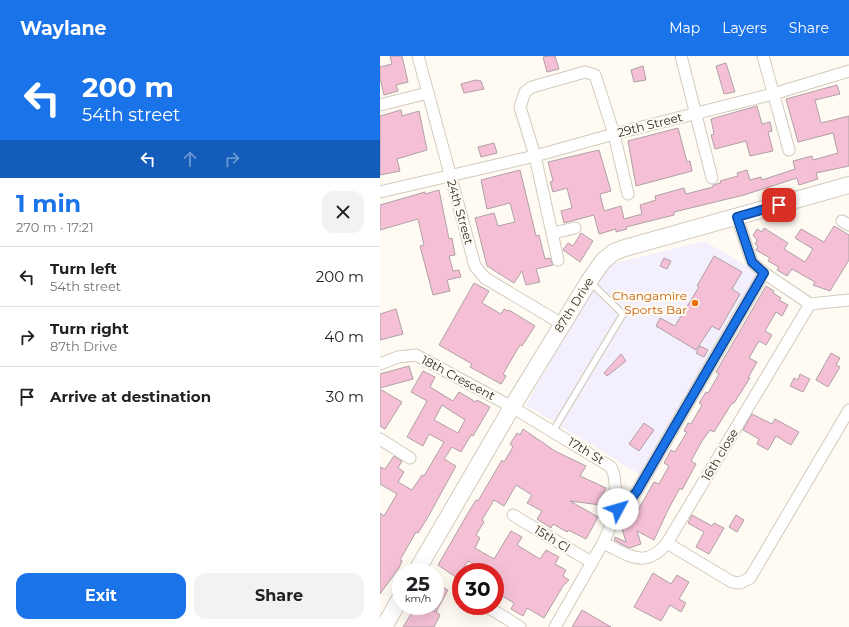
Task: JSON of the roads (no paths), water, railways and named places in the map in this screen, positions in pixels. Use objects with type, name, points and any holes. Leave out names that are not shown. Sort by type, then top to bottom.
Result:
[{"type":"street","name":"24th Street","points":[[418,56],[475,266],[485,278],[562,324]]},
{"type":"street","points":[[681,56],[712,178]]},
{"type":"street","points":[[763,56],[789,150]]},
{"type":"street","name":"29th Street","points":[[380,192],[535,156],[614,134],[773,94],[849,71]]},
{"type":"street","points":[[558,260],[535,156],[520,107],[525,92],[532,87],[585,72],[595,75],[614,134],[628,194]]},
{"type":"street","points":[[380,105],[428,93]]},
{"type":"street","name":"87th Drive","points":[[421,563],[512,407],[588,281],[603,261],[614,252],[849,185]]},
{"type":"street","points":[[737,217],[752,262],[764,273],[810,304],[849,301]]},
{"type":"street","points":[[553,233],[574,228]]},
{"type":"street","points":[[618,509],[628,503],[637,491],[764,273]]},
{"type":"street","name":"16th close","points":[[603,544],[638,559],[653,556],[667,543],[810,304]]},
{"type":"street","name":"18th Crescent","points":[[380,364],[398,357],[416,355],[512,407]]},
{"type":"street","name":"17th St","points":[[512,407],[611,467],[614,475],[618,509],[603,544],[591,562],[555,627]]},
{"type":"street","points":[[667,543],[732,582],[740,583],[750,578],[849,410]]},
{"type":"street","points":[[380,439],[410,458]]},
{"type":"street","name":"15th Cl","points":[[513,515],[591,562]]},
{"type":"street","points":[[384,627],[392,613]]},
{"type":"street","points":[[501,615],[520,627]]},
{"type":"lane","points":[[553,431],[624,314],[588,281]]},
{"type":"place","name":"Changamire Sports Bar","points":[[695,303]]}]
